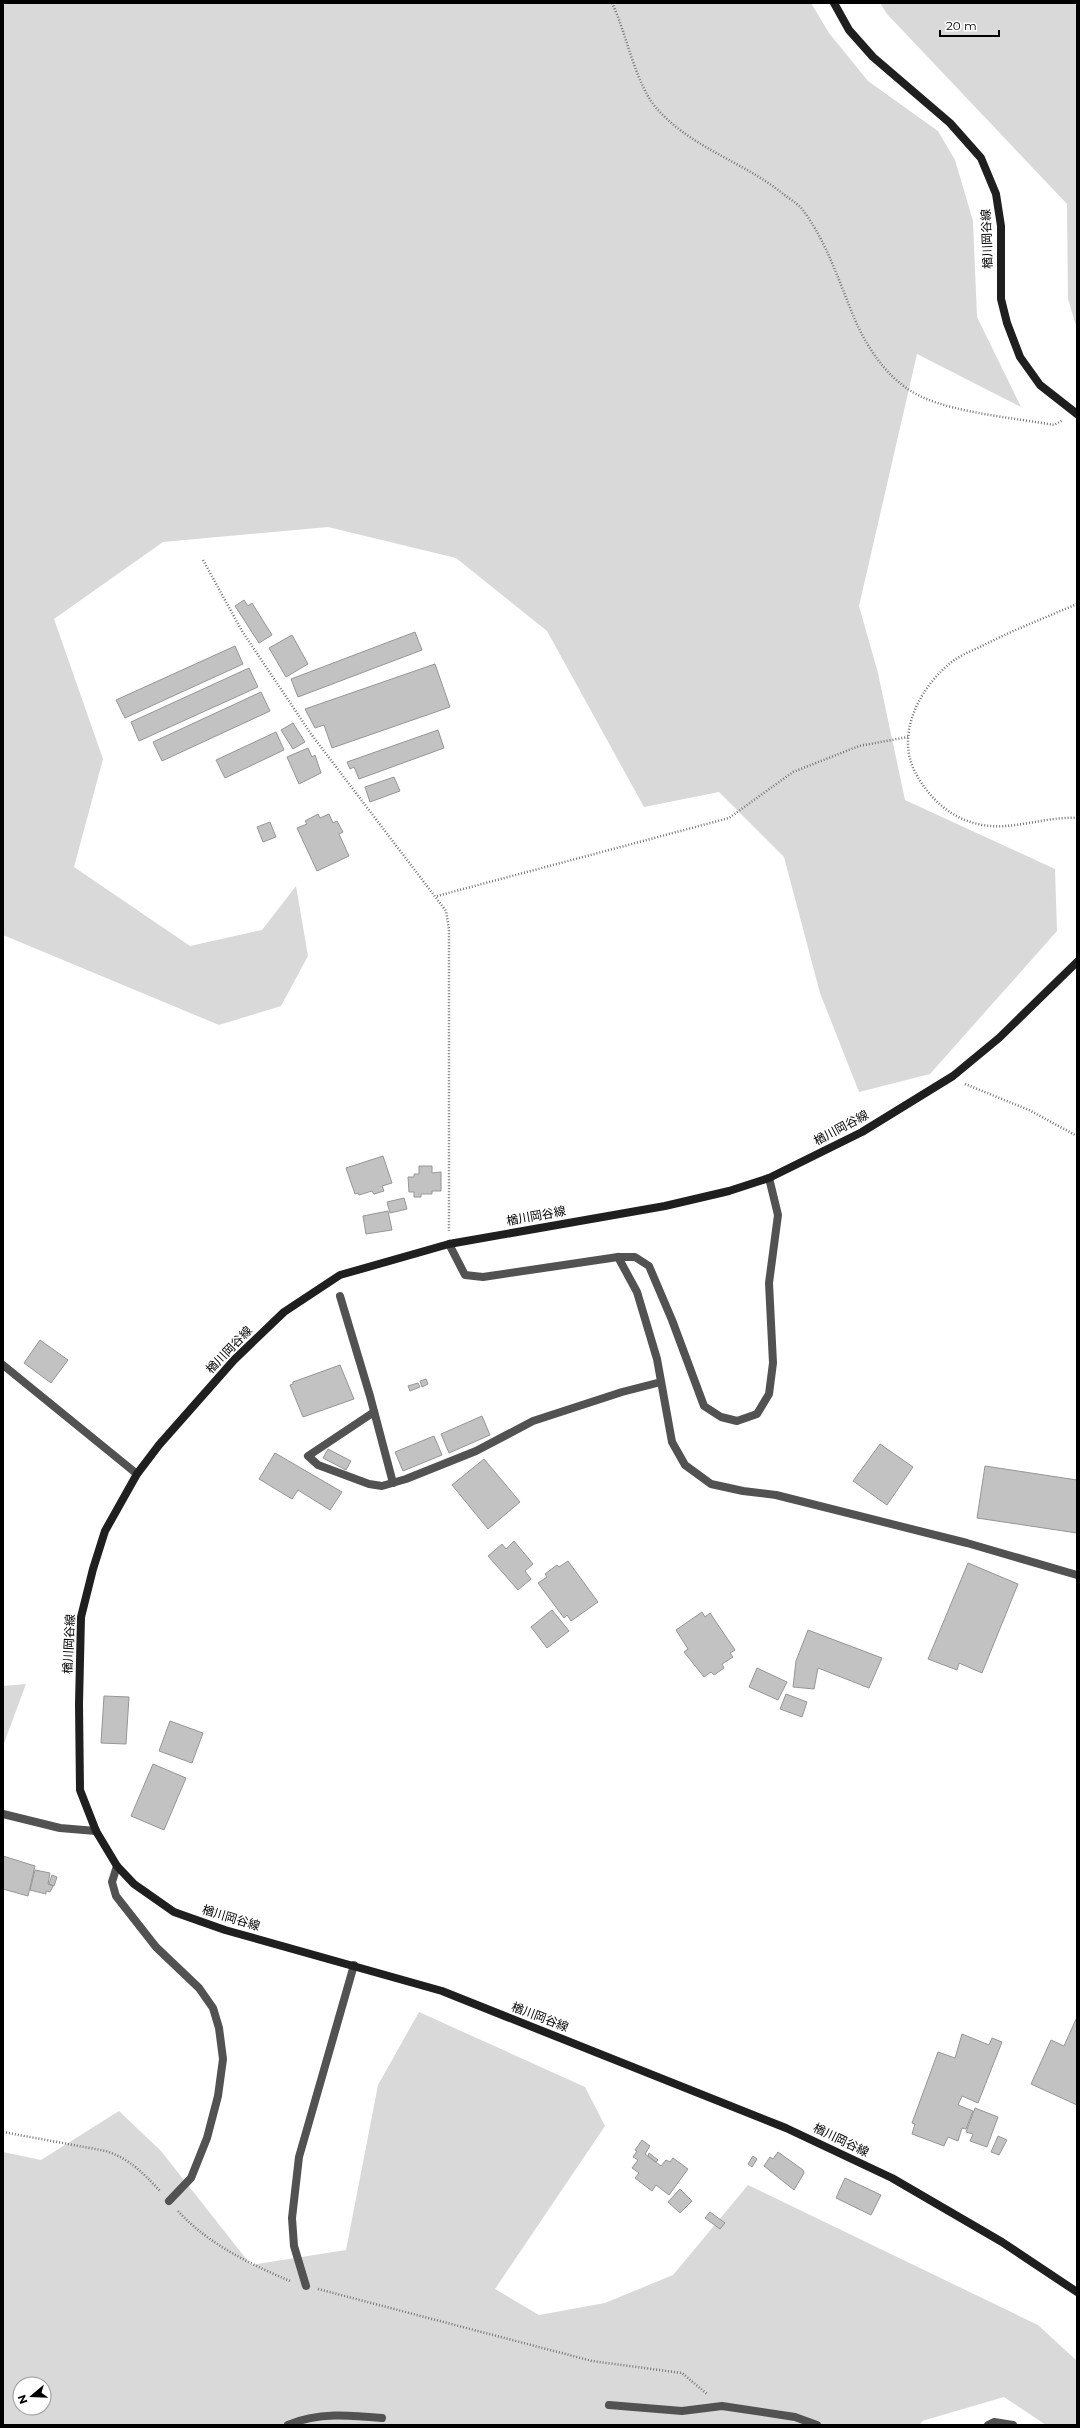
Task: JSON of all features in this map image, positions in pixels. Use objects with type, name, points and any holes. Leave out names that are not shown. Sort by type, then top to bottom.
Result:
[{"type":"main road","name":"楢川岡谷線","points":[[834,3],[849,30],[873,57],[950,123],[982,158],[996,194],[1001,226],[1001,299],[1007,323],[1020,356],[1040,385],[1077,414]]},
{"type":"main road","name":"楢川岡谷線","points":[[1077,962],[999,1038],[953,1076],[862,1132],[770,1178],[729,1191],[665,1206],[449,1244],[340,1275],[284,1312],[234,1360],[137,1474],[105,1531],[81,1616],[79,1704],[80,1790],[96,1831],[117,1866],[134,1884],[174,1912],[225,1930],[354,1965],[442,1991],[786,2128],[892,2178],[1002,2242],[1077,2292]]},
{"type":"street","points":[[449,1244],[465,1275],[483,1277],[618,1257],[635,1257],[649,1266],[672,1320],[704,1406],[720,1417],[737,1421],[757,1414],[769,1394],[773,1363],[769,1283],[778,1215],[770,1178]]},
{"type":"street","points":[[618,1257],[637,1292],[661,1382],[672,1442],[684,1465],[711,1484],[743,1491],[776,1495],[1077,1574]]},
{"type":"street","points":[[340,1296],[393,1483]]},
{"type":"street","points":[[3,1365],[137,1474]]},
{"type":"street","points":[[374,1412],[308,1456],[318,1465],[369,1484],[382,1486],[476,1451],[533,1421],[622,1392],[661,1382]]},
{"type":"street","points":[[3,1814],[60,1828],[96,1831]]},
{"type":"street","points":[[117,1866],[112,1882],[116,1896],[156,1947],[199,1988],[213,2008],[219,2028],[223,2059],[218,2096],[207,2138],[191,2178],[169,2201]]},
{"type":"street","points":[[306,2286],[294,2246],[292,2218],[300,2157],[354,1965]]},
{"type":"street","points":[[610,2405],[682,2410],[722,2406],[795,2417],[817,2425]]},
{"type":"street","points":[[288,2425],[312,2417],[346,2415],[382,2418]]},
{"type":"street","points":[[988,2425],[994,2422],[1013,2425]]},
{"type":"path","points":[[612,3],[648,97],[655,107],[699,144],[769,183],[801,208],[822,240],[858,327],[868,347],[900,383],[920,396],[941,404],[1054,425],[1077,414]]},
{"type":"path","points":[[203,560],[242,631],[311,734],[437,896],[446,911],[449,929],[449,1244]]},
{"type":"path","points":[[1077,604],[1000,637],[954,660],[932,681],[921,698],[912,717],[908,737],[910,758],[926,789],[933,799],[948,811],[966,821],[990,827],[1058,817],[1077,818]]},
{"type":"path","points":[[437,896],[729,818],[793,772],[859,746],[908,737]]},
{"type":"path","points":[[953,1076],[964,1084],[1030,1110],[1077,1136]]},
{"type":"path","points":[[3,2132],[106,2151],[122,2156],[136,2166],[184,2218],[208,2238],[251,2265],[306,2286],[592,2361],[682,2373],[722,2406]]},
{"type":"shaded area","points":[[3,3],[811,3],[829,33],[868,81],[938,131],[955,160],[973,221],[977,317],[1021,407],[917,354],[859,606],[878,673],[905,800],[1055,869],[1057,931],[930,1074],[859,1092],[820,993],[784,857],[719,792],[644,807],[547,631],[456,558],[328,527],[163,542],[54,619],[103,759],[74,867],[190,946],[262,930],[296,886],[308,956],[281,1006],[219,1025],[3,935]]},
{"type":"shaded area","points":[[880,3],[1077,3],[1077,329],[1068,299],[1067,204],[887,14]]},
{"type":"shaded area","points":[[26,1684],[3,1746],[3,1686]]},
{"type":"shaded area","points":[[419,2012],[585,2087],[605,2126],[495,2289],[539,2315],[605,2303],[673,2275],[748,2185],[1038,2325],[1077,2361],[1077,2425],[1046,2425],[1004,2397],[922,2421],[920,2425],[3,2425],[3,2152],[41,2160],[119,2111],[161,2151],[251,2265],[346,2250],[378,2085]]},
{"type":"building","points":[[244,600],[248,606],[252,603],[272,635],[259,643],[235,606]]},
{"type":"building","points":[[415,632],[422,650],[298,697],[291,679]]},
{"type":"building","points":[[292,635],[308,664],[286,677],[269,648]]},
{"type":"building","points":[[235,646],[243,664],[125,718],[116,700]]},
{"type":"building","points":[[435,664],[450,707],[332,748],[324,725],[315,728],[305,709]]},
{"type":"building","points":[[249,668],[258,687],[139,741],[131,722]]},
{"type":"building","points":[[261,692],[270,711],[162,761],[153,742]]},
{"type":"building","points":[[293,723],[305,742],[293,749],[281,730]]},
{"type":"building","points":[[438,730],[444,748],[359,779],[354,767],[350,769],[347,762]]},
{"type":"building","points":[[276,732],[284,750],[225,778],[216,760]]},
{"type":"building","points":[[308,748],[312,757],[315,755],[321,773],[299,784],[287,757]]},
{"type":"building","points":[[394,777],[400,791],[370,802],[365,787]]},
{"type":"building","points":[[318,814],[320,818],[329,814],[333,823],[337,821],[343,832],[339,834],[349,856],[317,871],[297,828],[307,824],[305,821]]},
{"type":"building","points":[[270,822],[276,837],[263,842],[257,827]]},
{"type":"building","points":[[383,1156],[392,1183],[382,1186],[384,1191],[374,1194],[372,1191],[359,1195],[358,1193],[355,1194],[346,1168]]},
{"type":"building","points":[[419,1166],[432,1166],[432,1173],[441,1172],[441,1191],[432,1191],[432,1194],[421,1194],[421,1197],[414,1197],[414,1192],[409,1192],[408,1177],[414,1177],[414,1174],[419,1174]]},
{"type":"building","points":[[404,1198],[407,1209],[390,1213],[387,1202]]},
{"type":"building","points":[[388,1211],[392,1230],[366,1234],[363,1216]]},
{"type":"building","points":[[40,1340],[68,1360],[51,1383],[24,1363]]},
{"type":"building","points":[[340,1365],[354,1399],[303,1417],[290,1385],[293,1384],[293,1382]]},
{"type":"building","points":[[426,1379],[428,1384],[422,1387],[420,1381]]},
{"type":"building","points":[[418,1383],[420,1387],[410,1391],[408,1386]]},
{"type":"building","points":[[482,1416],[490,1435],[449,1453],[441,1434]]},
{"type":"building","points":[[434,1436],[442,1455],[403,1471],[395,1452]]},
{"type":"building","points":[[880,1444],[913,1467],[887,1505],[853,1481]]},
{"type":"building","points":[[328,1449],[351,1461],[346,1470],[323,1458]]},
{"type":"building","points":[[275,1453],[342,1492],[330,1510],[298,1490],[292,1499],[259,1479]]},
{"type":"building","points":[[484,1459],[520,1502],[488,1529],[452,1485]]},
{"type":"building","points":[[985,1466],[1077,1480],[1077,1533],[977,1518]]},
{"type":"building","points":[[514,1541],[533,1564],[525,1571],[531,1579],[518,1590],[488,1556],[502,1544],[506,1549]]},
{"type":"building","points":[[568,1561],[598,1602],[571,1621],[567,1615],[564,1618],[538,1583],[547,1577],[545,1574],[557,1565],[559,1567]]},
{"type":"building","points":[[968,1563],[1018,1584],[982,1673],[959,1663],[957,1670],[928,1659]]},
{"type":"building","points":[[552,1610],[569,1631],[547,1648],[531,1627]]},
{"type":"building","points":[[702,1612],[705,1617],[710,1613],[735,1650],[730,1653],[733,1657],[722,1664],[724,1668],[714,1675],[711,1672],[704,1677],[684,1652],[688,1649],[676,1630]]},
{"type":"building","points":[[808,1630],[882,1658],[869,1688],[818,1668],[814,1689],[793,1687],[796,1661]]},
{"type":"building","points":[[757,1668],[787,1682],[778,1700],[749,1687]]},
{"type":"building","points":[[786,1694],[807,1702],[802,1717],[780,1709]]},
{"type":"building","points":[[104,1696],[129,1697],[126,1744],[101,1743]]},
{"type":"building","points":[[170,1721],[203,1733],[192,1763],[159,1751]]},
{"type":"building","points":[[153,1764],[186,1778],[164,1830],[131,1816]]},
{"type":"building","points":[[3,1856],[35,1866],[28,1896],[3,1889]]},
{"type":"building","points":[[35,1870],[50,1873],[48,1884],[53,1886],[50,1892],[46,1891],[46,1894],[30,1890]]},
{"type":"building","points":[[52,1875],[57,1877],[54,1886],[49,1884]]},
{"type":"building","points":[[1077,2017],[1077,2105],[1031,2084],[1051,2040],[1064,2046]]},
{"type":"building","points":[[962,2034],[989,2045],[992,2038],[1002,2042],[978,2103],[962,2096],[958,2105],[973,2111],[966,2129],[962,2128],[958,2141],[948,2137],[944,2146],[912,2134],[915,2124],[912,2123],[938,2052],[955,2058]]},
{"type":"building","points":[[975,2108],[998,2117],[987,2147],[970,2141],[973,2134],[966,2132]]},
{"type":"building","points":[[998,2136],[1007,2140],[999,2155],[991,2152]]},
{"type":"building","points":[[642,2140],[650,2146],[645,2154],[661,2166],[666,2160],[670,2162],[673,2158],[688,2169],[669,2195],[656,2185],[652,2191],[635,2178],[639,2173],[632,2168],[638,2160],[633,2157],[637,2151],[635,2150]]},
{"type":"building","points":[[778,2152],[803,2170],[804,2173],[794,2190],[764,2166],[770,2157],[773,2159]]},
{"type":"building","points":[[649,2153],[658,2160],[656,2162],[648,2156]]},
{"type":"building","points":[[753,2156],[757,2159],[752,2167],[748,2164]]},
{"type":"building","points":[[845,2178],[881,2195],[871,2215],[836,2198]]},
{"type":"building","points":[[680,2189],[692,2201],[680,2213],[668,2202]]},
{"type":"building","points":[[710,2212],[725,2223],[720,2229],[705,2218]]}]
